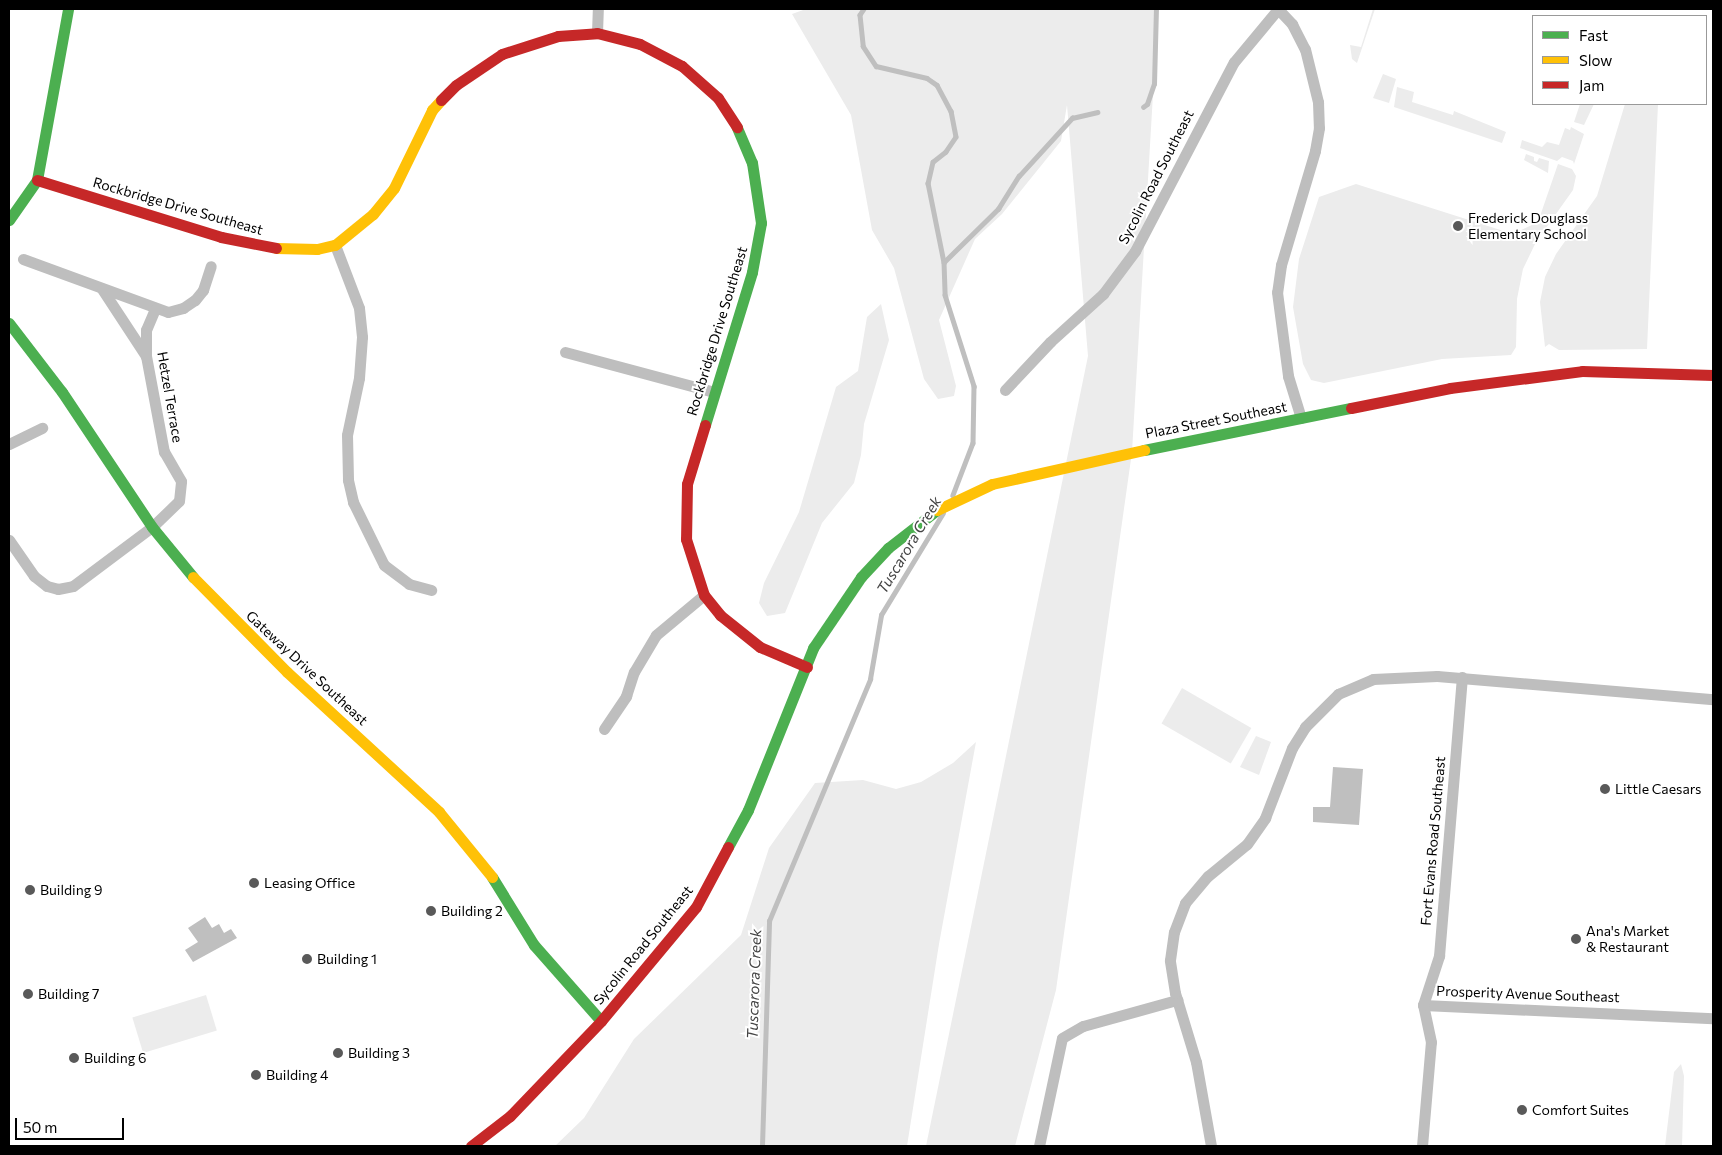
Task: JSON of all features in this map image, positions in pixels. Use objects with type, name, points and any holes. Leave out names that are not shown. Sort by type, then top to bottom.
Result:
[{"type":"street","points":[[9,220],[37,180],[68,9]]},
{"type":"street","points":[[597,33],[598,9]]},
{"type":"street","points":[[1278,9],[1292,24],[1305,49],[1318,102],[1319,128],[1315,151],[1281,265],[1277,292],[1288,376],[1301,418]]},
{"type":"street","name":"Sycolin Road Southeast","points":[[1005,390],[1050,342],[1103,294],[1136,251],[1234,62],[1278,9]]},
{"type":"street","name":"Rockbridge Drive Southeast","points":[[37,180],[267,248],[317,249],[336,246],[388,196],[432,110],[456,85],[502,54],[558,36],[597,33],[640,44],[682,66],[702,81],[729,113],[752,163],[760,201],[760,240],[687,484],[684,511],[692,565],[704,595],[738,633],[760,647],[807,667]]},
{"type":"street","points":[[336,246],[359,308],[362,337],[359,378],[347,435],[348,480],[353,502],[384,564],[408,584],[432,590]]},
{"type":"street","points":[[23,259],[155,309],[172,312],[195,300],[202,290],[211,266]]},
{"type":"street","points":[[102,289],[146,356]]},
{"type":"street","name":"Hetzel Terrace","points":[[9,540],[34,576],[58,589],[73,586],[173,510],[182,492],[178,472],[164,452],[146,356],[146,330],[155,309]]},
{"type":"street","name":"Gateway Drive Southeast","points":[[9,323],[62,392],[152,527],[226,613],[440,812],[485,865],[540,952],[602,1021]]},
{"type":"street","points":[[564,352],[714,392]]},
{"type":"street","name":"Plaza Street Southeast","points":[[807,667],[813,648],[839,609],[861,577],[888,548],[957,498],[1040,471],[1450,388],[1532,375],[1582,371],[1713,376]]},
{"type":"street","points":[[9,444],[42,428]]},
{"type":"street","points":[[604,730],[626,696],[634,672],[656,635],[704,595]]},
{"type":"street","name":"Sycolin Road Southeast","points":[[471,1146],[510,1116],[602,1021],[696,907],[748,810],[807,667]]},
{"type":"street","points":[[1211,1146],[1198,1071],[1177,1000],[1170,960],[1174,932],[1186,903],[1208,876],[1247,844],[1265,818],[1292,748],[1305,727],[1338,694],[1356,684],[1389,676],[1462,678],[1713,699]]},
{"type":"street","name":"Fort Evans Road Southeast","points":[[1423,1005],[1439,956],[1462,678]]},
{"type":"street","points":[[1039,1146],[1062,1038],[1083,1026],[1177,1000]]},
{"type":"street","name":"Prosperity Avenue Southeast","points":[[1422,1146],[1431,1042],[1423,1005],[1713,1018]]},
{"type":"shaded area","points":[[806,9],[1158,9],[1132,452],[1056,990],[1015,1146],[926,1146],[1088,356],[1067,105],[1061,141],[1002,214],[975,239],[939,320],[956,386],[954,396],[938,399],[924,379],[894,268],[872,230],[851,115],[792,14]]},
{"type":"shaded area","points":[[1373,9],[1375,9],[1357,63],[1352,59],[1350,45],[1361,47]]},
{"type":"shaded area","points":[[1383,74],[1396,79],[1389,103],[1373,98]]},
{"type":"shaded area","points":[[1397,87],[1414,92],[1412,102],[1453,115],[1454,111],[1506,132],[1502,143],[1394,107]]},
{"type":"shaded area","points":[[1580,105],[1594,105],[1584,125],[1574,122]]},
{"type":"shaded area","points":[[1625,105],[1658,105],[1647,349],[1559,350],[1549,344],[1545,347],[1540,302],[1545,277],[1556,254],[1597,196]]},
{"type":"shaded area","points":[[1571,127],[1584,134],[1574,164],[1573,161],[1562,157],[1557,161],[1520,148],[1522,140],[1542,147],[1547,142],[1559,145],[1565,128],[1570,130]]},
{"type":"shaded area","points":[[1526,154],[1534,157],[1534,161],[1537,162],[1539,158],[1549,161],[1548,173],[1524,160]]},
{"type":"shaded area","points":[[1558,164],[1572,169],[1576,176],[1573,190],[1536,242],[1523,269],[1517,299],[1516,347],[1511,355],[1442,359],[1324,383],[1311,380],[1303,364],[1293,307],[1299,259],[1319,197],[1356,184],[1513,234],[1538,222]]},
{"type":"shaded area","points":[[881,304],[889,340],[864,424],[861,455],[854,483],[822,523],[785,613],[767,616],[759,603],[764,583],[799,512],[836,387],[858,371],[867,317]]},
{"type":"shaded area","points":[[1182,688],[1251,728],[1231,764],[1162,724]]},
{"type":"shaded area","points":[[1256,736],[1271,742],[1259,775],[1240,767]]},
{"type":"shaded area","points":[[976,742],[939,944],[907,1146],[555,1146],[584,1118],[634,1039],[741,935],[769,848],[815,783],[863,780],[896,789],[921,782],[953,763]]},
{"type":"shaded area","points":[[1333,767],[1363,769],[1359,825],[1313,822],[1313,807],[1330,807]]},
{"type":"shaded area","points":[[205,917],[212,928],[219,924],[224,933],[231,929],[237,938],[193,962],[185,950],[198,942],[188,928]]},
{"type":"shaded area","points":[[206,995],[217,1030],[143,1053],[132,1018]]},
{"type":"shaded area","points":[[1681,1064],[1684,1076],[1682,1146],[1665,1146],[1674,1072]]},
{"type":"waterway","name":"Tuscarora Creek","points":[[864,9],[860,15],[863,46],[876,66],[927,78],[937,85],[951,111],[956,137],[946,152],[933,162],[928,183],[944,262],[945,295],[974,386],[973,443],[953,495]]},
{"type":"waterway","points":[[1143,107],[1147,104],[1154,84],[1156,9]]},
{"type":"waterway","points":[[944,262],[998,209],[1019,176],[1072,118],[1097,112]]},
{"type":"waterway","name":"Tuscarora Creek","points":[[762,1146],[769,921],[870,679],[881,615],[943,513]]},
{"type":"traffic: fast","points":[[9,220],[37,180],[68,9]]},
{"type":"traffic: fast","points":[[705,425],[752,272],[761,223],[752,163],[737,127]]},
{"type":"traffic: fast","points":[[9,323],[62,392],[152,527],[193,577]]},
{"type":"traffic: fast","points":[[1144,450],[1351,408]]},
{"type":"traffic: fast","points":[[728,847],[748,810],[813,648],[861,577],[888,548],[937,510]]},
{"type":"traffic: fast","points":[[492,877],[534,945],[601,1021]]},
{"type":"traffic: slow","points":[[276,248],[317,249],[335,245],[373,214],[394,188],[432,110],[441,100]]},
{"type":"traffic: slow","points":[[937,510],[992,484],[1144,450]]},
{"type":"traffic: slow","points":[[193,577],[287,672],[439,812],[492,877]]},
{"type":"traffic: jam","points":[[441,100],[456,85],[502,54],[558,36],[597,33],[640,44],[682,66],[718,98],[737,127]]},
{"type":"traffic: jam","points":[[37,180],[221,237],[276,248]]},
{"type":"traffic: jam","points":[[1351,408],[1450,388],[1582,371],[1713,375]]},
{"type":"traffic: jam","points":[[705,425],[687,484],[686,539],[704,595],[720,615],[760,647],[807,667]]},
{"type":"traffic: jam","points":[[471,1146],[510,1116],[601,1021],[696,907],[728,847]]},
{"type":"place","name":"Frederick Douglass Elementary School","points":[[1458,226]]},
{"type":"place","name":"Little Caesars","points":[[1605,789]]},
{"type":"place","name":"Leasing Office","points":[[254,883]]},
{"type":"place","name":"Building 9","points":[[30,890]]},
{"type":"place","name":"Building 2","points":[[431,911]]},
{"type":"place","name":"Ana's Market & Restaurant","points":[[1576,939]]},
{"type":"place","name":"Building 1","points":[[307,959]]},
{"type":"place","name":"Building 7","points":[[28,994]]},
{"type":"place","name":"Building 3","points":[[338,1053]]},
{"type":"place","name":"Building 6","points":[[74,1058]]},
{"type":"place","name":"Building 4","points":[[256,1075]]},
{"type":"place","name":"Comfort Suites","points":[[1522,1110]]}]
